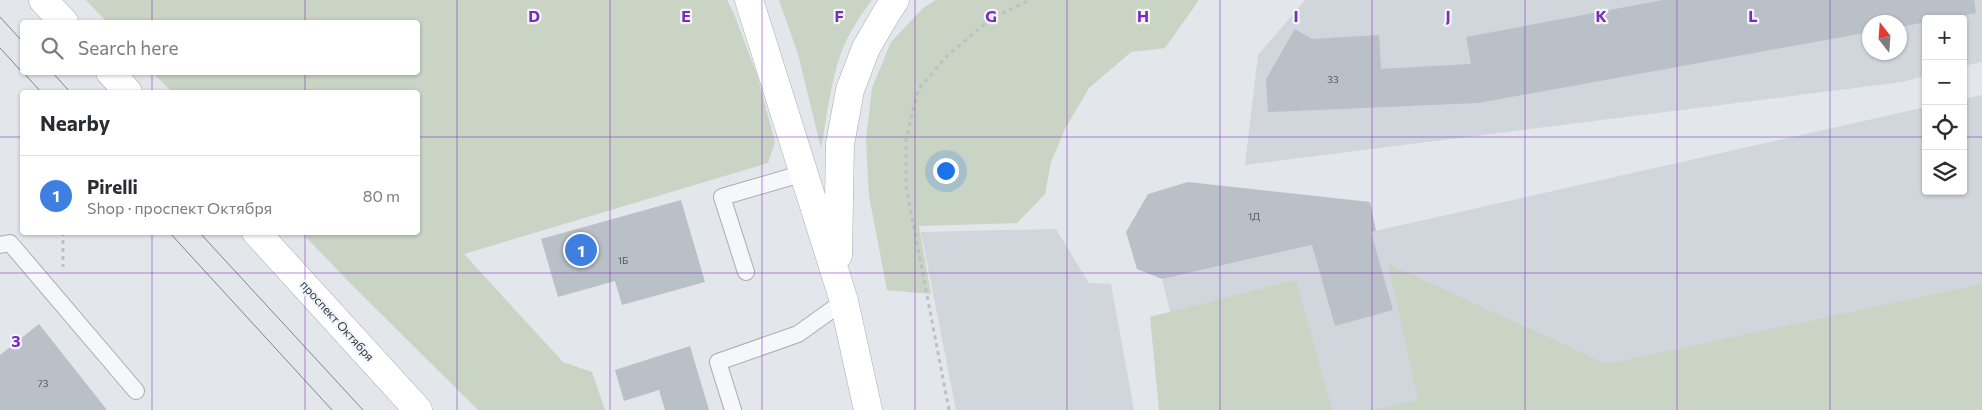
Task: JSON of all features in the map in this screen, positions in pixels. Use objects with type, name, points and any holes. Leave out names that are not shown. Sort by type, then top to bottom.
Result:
[{"type":"main road","points":[[44,0],[62,20]]},
{"type":"main road","points":[[749,0],[844,301]]},
{"type":"main road","points":[[868,410],[844,301],[837,250],[842,135],[853,81],[866,48],[895,0]]},
{"type":"main road","points":[[113,75],[126,90]]},
{"type":"main road","name":"проспект Октября","points":[[259,235],[418,410]]},
{"type":"lane","points":[[746,272],[722,197],[804,173]]},
{"type":"lane","points":[[0,245],[10,242],[136,391]]},
{"type":"lane","points":[[733,410],[718,362],[798,334],[844,301]]},
{"type":"path","points":[[948,410],[906,186],[906,139],[918,90],[947,56],[992,18],[1030,0]]},
{"type":"shaded area","points":[[1305,0],[1982,0],[1982,62],[1967,65],[1967,15],[1922,15],[1922,77],[1902,82],[1245,165],[1258,55]]},
{"type":"shaded area","points":[[1982,95],[1982,329],[1625,410],[1194,410],[1162,279],[1922,108],[1922,195],[1967,195],[1967,98]]},
{"type":"shaded area","points":[[1056,229],[1089,283],[1111,284],[1134,410],[956,410],[921,232]]},
{"type":"green space","points":[[86,0],[727,0],[757,75],[775,142],[768,163],[464,254],[563,362],[592,372],[605,410],[478,410],[304,235],[420,235],[420,90],[170,90],[155,75],[420,75],[420,20],[105,20]]},
{"type":"green space","points":[[779,0],[872,0],[855,25],[841,53],[831,89],[821,148],[798,54]]},
{"type":"green space","points":[[936,0],[1199,0],[1165,48],[1131,52],[1089,88],[1065,129],[1051,162],[1045,194],[1017,223],[919,226],[931,294],[887,290],[869,196],[866,139],[872,88],[891,42],[923,8]]},
{"type":"green space","points":[[1388,264],[1607,364],[1982,284],[1982,410],[1371,410],[1418,400]]},
{"type":"green space","points":[[1296,280],[1332,410],[1159,410],[1150,317]]},
{"type":"building","points":[[1663,0],[1974,0],[1976,13],[1966,15],[1922,15],[1922,23],[1907,26],[1907,15],[1862,15],[1862,33],[1478,103],[1268,112],[1266,79],[1295,29],[1312,39],[1379,35],[1381,69],[1471,64],[1466,37]]},
{"type":"building","points":[[1188,182],[1370,202],[1376,231],[1371,232],[1393,310],[1335,326],[1312,245],[1162,279],[1137,269],[1126,232],[1148,194]]},
{"type":"building","points":[[681,200],[705,282],[622,305],[615,281],[558,297],[541,239]]},
{"type":"building","points":[[39,324],[107,410],[0,410],[0,355]]},
{"type":"building","points":[[690,346],[709,410],[665,410],[659,390],[624,401],[615,370]]},
{"type":"tram line","points":[[0,17],[20,39]]},
{"type":"tram line","points":[[0,48],[20,70]]},
{"type":"tram line","points":[[26,75],[39,90]]},
{"type":"tram line","points":[[55,75],[68,90]]},
{"type":"tram line","points":[[172,235],[332,410]]},
{"type":"tram line","points":[[202,235],[363,410]]},
{"type":"place","name":"Pirelli","points":[[581,250]]}]
